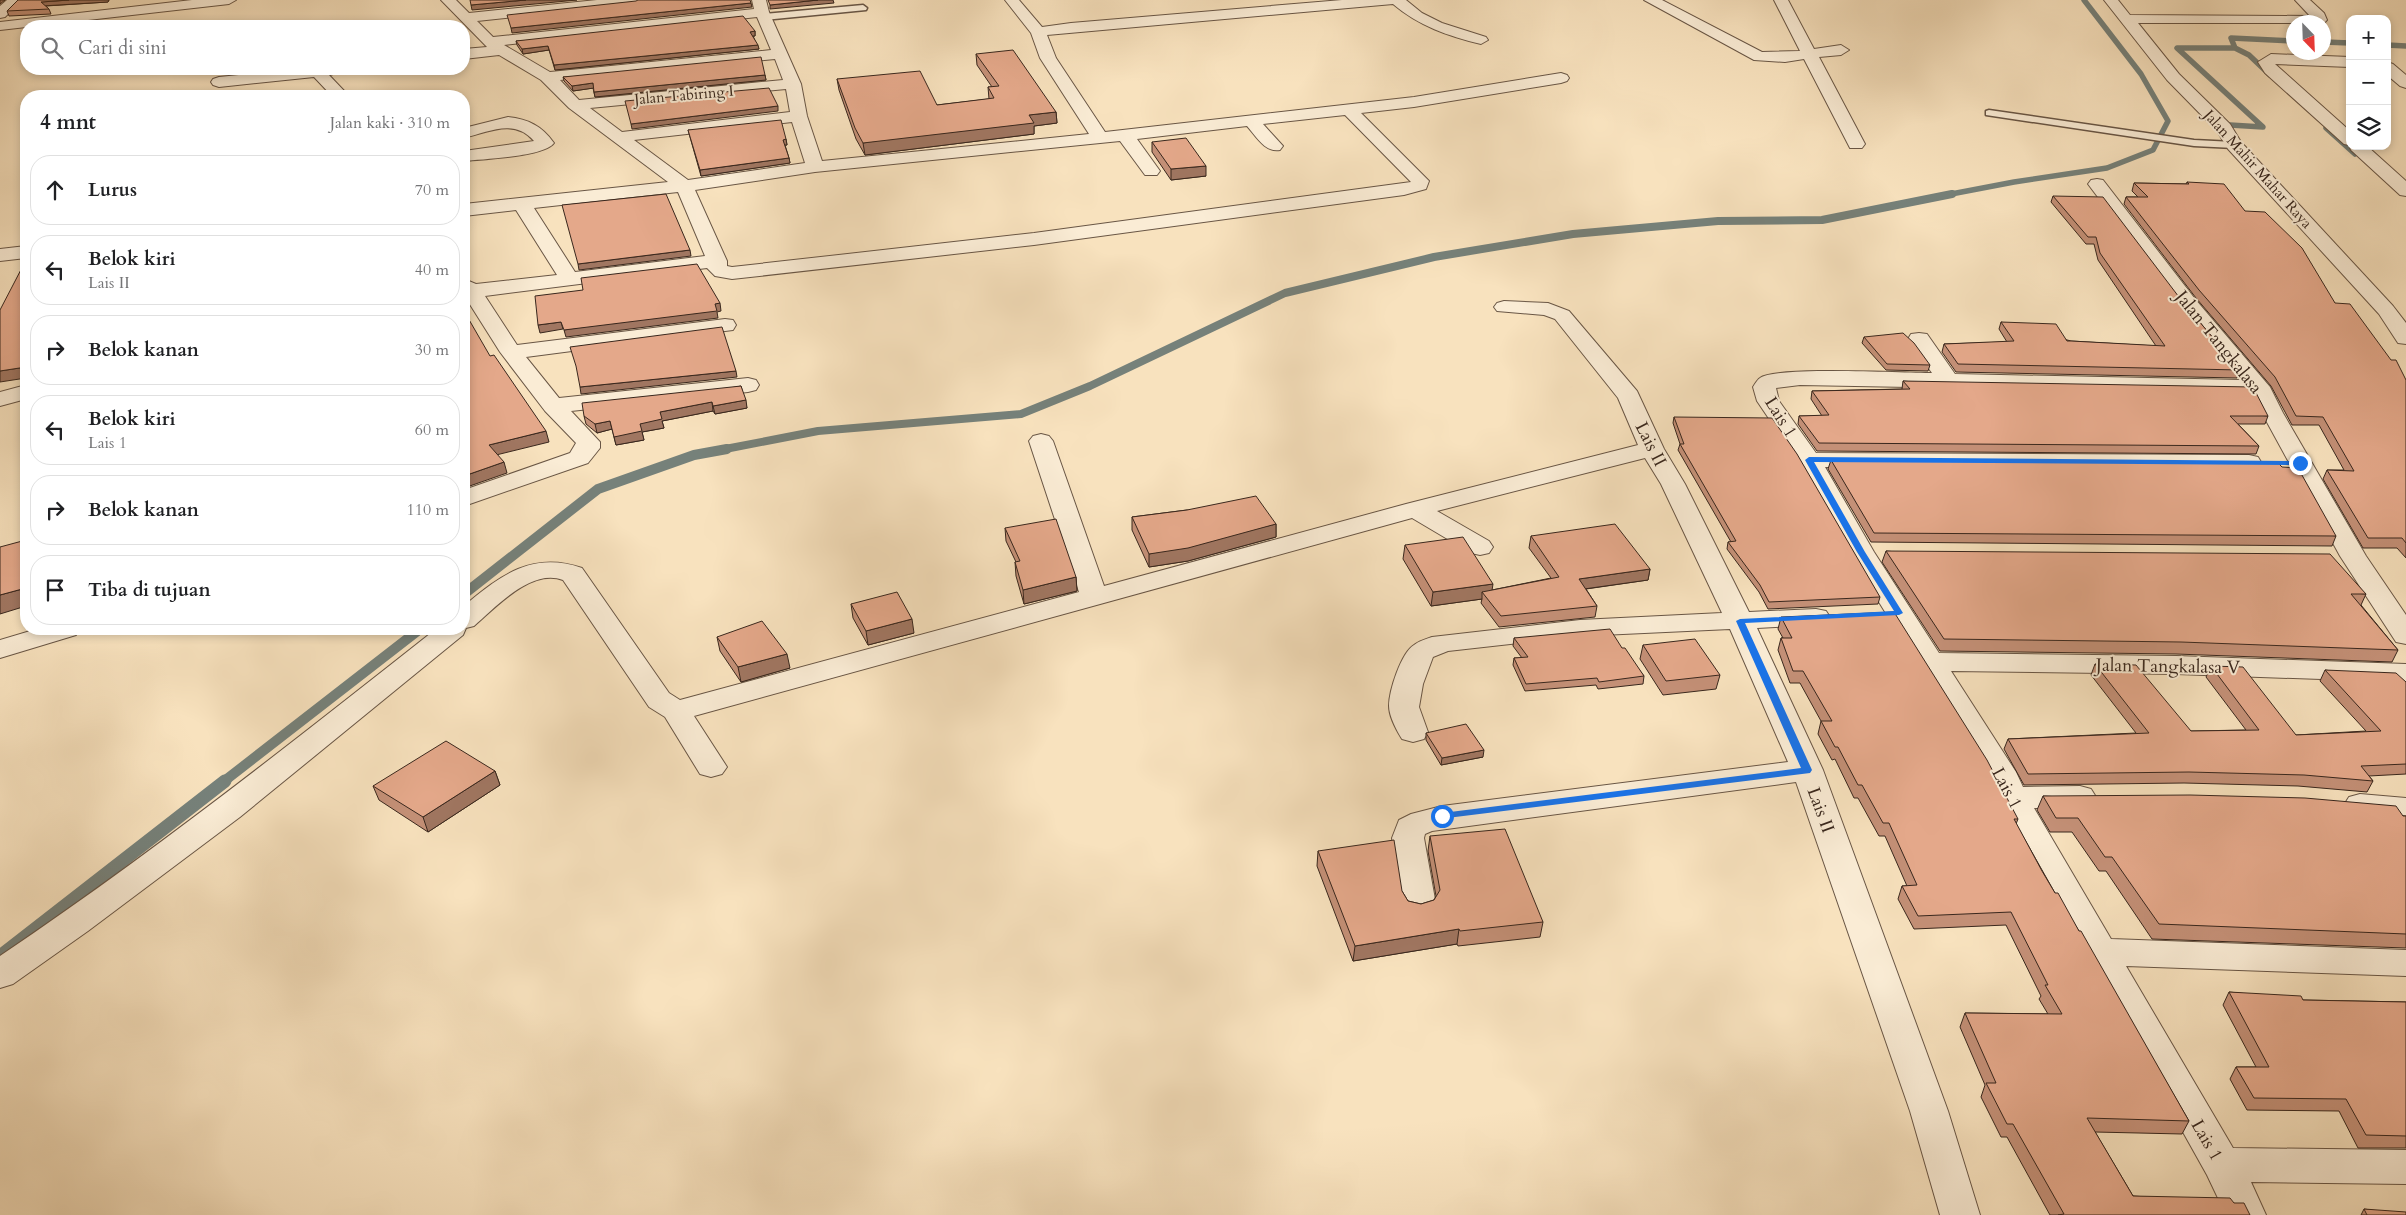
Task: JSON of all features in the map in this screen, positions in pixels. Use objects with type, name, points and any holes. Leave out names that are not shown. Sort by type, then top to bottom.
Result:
[{"type":"street","points":[[0,14],[15,0]]},
{"type":"street","points":[[36,20],[121,6],[228,0]]},
{"type":"street","points":[[448,0],[463,20]]},
{"type":"street","points":[[470,21],[637,0]]},
{"type":"street","points":[[1012,0],[1038,32],[1048,58],[1100,138]]},
{"type":"street","points":[[1038,32],[1071,27],[1313,3],[1393,0]]},
{"type":"street","points":[[1397,0],[1415,16],[1426,22],[1481,40]]},
{"type":"street","points":[[1651,0],[1759,57],[1785,57],[1842,50]]},
{"type":"street","points":[[1781,0],[1856,144]]},
{"type":"street","name":"Jalan Mahir Mahar Raya","points":[[2111,0],[2173,77],[2224,128],[2234,144],[2396,311],[2406,338]]},
{"type":"street","points":[[2126,19],[2320,20],[2319,16],[2302,0]]},
{"type":"street","points":[[470,52],[495,46],[646,24],[762,10],[793,84],[799,116],[815,167]]},
{"type":"street","points":[[0,26],[20,23]]},
{"type":"street","points":[[646,24],[659,66]]},
{"type":"street","points":[[470,26],[495,46],[547,78],[575,105],[684,186],[717,261],[717,268],[722,272],[732,273],[1034,239],[1404,190],[1420,184],[1420,181],[1348,109]]},
{"type":"street","points":[[547,78],[780,54]]},
{"type":"street","points":[[2346,62],[2271,59],[2266,62],[2272,70],[2346,136]]},
{"type":"street","points":[[2391,66],[2406,65]]},
{"type":"street","points":[[2391,70],[2406,83]]},
{"type":"street","points":[[219,82],[283,75]]},
{"type":"street","points":[[321,75],[335,90]]},
{"type":"street","points":[[470,209],[684,186],[815,167],[1251,121],[1476,93],[1561,78]]},
{"type":"street","name":"Jalan Tabiring I","points":[[575,105],[793,84]]},
{"type":"street","points":[[618,137],[799,116]]},
{"type":"street","points":[[470,131],[510,121],[518,122],[545,143],[536,146],[470,155]]},
{"type":"street","points":[[1251,121],[1274,146]]},
{"type":"street","points":[[1125,135],[1151,170]]},
{"type":"street","points":[[2361,150],[2406,191]]},
{"type":"street","name":"Jalan Tangkalasa","points":[[2097,184],[2182,295],[2259,388],[2271,413],[2353,556],[2398,610],[2406,636]]},
{"type":"street","points":[[522,204],[569,278]]},
{"type":"street","points":[[0,255],[20,253]]},
{"type":"street","points":[[470,288],[717,261]]},
{"type":"street","points":[[470,291],[511,352],[553,406],[588,442],[588,448],[579,458],[470,496]]},
{"type":"street","name":"Lais II","points":[[1504,307],[1548,308],[1562,315],[1629,396],[1652,450],[1673,484],[1740,621],[1807,770],[1929,1111],[1960,1215]]},
{"type":"street","points":[[511,352],[725,325]]},
{"type":"street","points":[[1920,339],[1949,381],[2159,383],[2259,388]]},
{"type":"street","name":"Lais 1","points":[[1949,381],[1800,378],[1768,382],[1764,387],[1768,401],[1875,552],[1884,614],[1931,662],[2000,772],[2012,798],[2222,1166],[2246,1215]]},
{"type":"street","points":[[553,406],[748,385]]},
{"type":"street","points":[[1041,441],[1094,595]]},
{"type":"street","points":[[676,711],[1094,595],[1415,509],[1652,450]]},
{"type":"street","points":[[1809,460],[2300,463]]},
{"type":"street","points":[[1415,509],[1480,548]]},
{"type":"street","points":[[2324,555],[2353,556]]},
{"type":"street","points":[[470,615],[504,588],[530,575],[554,569],[573,574],[659,700],[676,711],[711,767]]},
{"type":"street","points":[[1413,732],[1404,707],[1408,684],[1416,661],[1423,651],[1442,643],[1580,628],[1840,616]]},
{"type":"street","points":[[0,649],[46,635]]},
{"type":"street","points":[[0,974],[76,922],[228,809],[446,635]]},
{"type":"street","name":"Jalan Tangkalasa V","points":[[1931,662],[2176,665],[2406,673]]},
{"type":"street","points":[[1419,905],[1408,838],[1410,828],[1422,822],[1442,816],[1807,770]]},
{"type":"street","points":[[2012,798],[2107,797]]},
{"type":"street","points":[[2328,802],[2406,809]]},
{"type":"street","points":[[2100,952],[2406,963]]},
{"type":"street","points":[[2222,1166],[2406,1167]]},
{"type":"lane","points":[[762,10],[863,8]]},
{"type":"lane","points":[[1989,113],[2194,143],[2234,144]]},
{"type":"building","points":[[18,0],[69,0],[41,2],[49,9],[7,11]]},
{"type":"building","points":[[470,0],[526,0],[471,5]]},
{"type":"building","points":[[750,0],[751,3],[511,28],[507,15],[636,1]]},
{"type":"building","points":[[768,0],[818,0],[770,5]]},
{"type":"building","points":[[743,16],[755,31],[750,32],[758,45],[554,65],[548,46],[522,49],[516,41]]},
{"type":"building","points":[[1013,50],[1056,112],[1029,115],[1034,123],[863,143],[855,128],[837,79],[920,71],[937,105],[994,98],[988,87],[999,86],[976,54]]},
{"type":"building","points":[[761,57],[765,75],[594,92],[593,83],[572,86],[563,77]]},
{"type":"building","points":[[769,88],[778,106],[631,124],[625,101]]},
{"type":"building","points":[[781,120],[786,139],[783,140],[789,158],[700,170],[688,130]]},
{"type":"building","points":[[1186,138],[1206,166],[1171,169],[1152,142]]},
{"type":"building","points":[[2187,182],[2224,184],[2245,211],[2265,212],[2302,248],[2335,303],[2350,304],[2391,360],[2396,360],[2406,380],[2406,543],[2402,538],[2368,538],[2327,470],[2354,471],[2323,417],[2296,416],[2275,377],[2199,290],[2126,197],[2148,197],[2134,183],[2189,184]]},
{"type":"building","points":[[666,194],[690,250],[578,264],[562,205]]},
{"type":"building","points":[[2053,196],[2103,197],[2182,301],[2240,370],[1958,364],[1944,344],[2014,341],[2001,322],[2056,324],[2067,341],[2165,346],[2100,253],[2096,237],[2088,237]]},
{"type":"building","points":[[697,264],[720,303],[715,304],[717,311],[564,330],[561,322],[538,325],[535,296],[583,290],[581,278]]},
{"type":"building","points":[[20,272],[20,368],[0,371],[0,310]]},
{"type":"building","points":[[470,321],[490,356],[494,355],[546,431],[489,445],[504,462],[470,474]]},
{"type":"building","points":[[722,327],[736,371],[580,387],[570,347]]},
{"type":"building","points":[[1903,333],[1914,343],[1930,365],[1887,364],[1864,337]]},
{"type":"building","points":[[1903,381],[2253,387],[2268,416],[2230,416],[2259,446],[1819,443],[1799,416],[1829,415],[1812,391],[1910,389]]},
{"type":"building","points":[[741,386],[746,400],[713,406],[712,402],[660,412],[662,419],[640,424],[642,431],[614,437],[610,421],[595,424],[584,416],[582,403]]},
{"type":"building","points":[[1674,417],[1772,418],[1797,454],[1880,597],[1769,602],[1760,585],[1728,542],[1736,541],[1680,444],[1684,444]]},
{"type":"building","points":[[1831,460],[2277,462],[2282,467],[2298,468],[2336,536],[1874,533]]},
{"type":"building","points":[[1256,496],[1276,524],[1188,548],[1149,554],[1132,517],[1187,510]]},
{"type":"building","points":[[1056,519],[1076,577],[1023,590],[1015,562],[1020,561],[1005,528]]},
{"type":"building","points":[[1615,524],[1650,569],[1579,579],[1597,606],[1501,616],[1482,592],[1559,577],[1531,536]]},
{"type":"building","points":[[1463,537],[1493,584],[1433,592],[1405,545]]},
{"type":"building","points":[[20,542],[20,590],[0,595],[0,547]]},
{"type":"building","points":[[1886,551],[2330,554],[2366,594],[2351,594],[2398,650],[2181,642],[1944,639]]},
{"type":"building","points":[[897,592],[912,619],[866,631],[851,604]]},
{"type":"building","points":[[1894,612],[1987,760],[2018,819],[2014,819],[2042,871],[2055,893],[2058,893],[2079,931],[2081,931],[2189,1121],[2087,1118],[2133,1196],[2230,1198],[2234,1203],[2244,1203],[2250,1215],[2058,1215],[2064,1214],[2013,1124],[2007,1124],[1986,1083],[1996,1083],[1965,1013],[2062,1014],[2045,985],[2048,985],[2011,912],[1918,916],[1902,886],[1917,885],[1889,823],[1883,823],[1862,785],[1858,785],[1838,747],[1835,747],[1821,721],[1832,721],[1803,671],[1793,671],[1781,638],[1792,638],[1781,617]]},
{"type":"building","points":[[762,621],[787,654],[738,667],[717,637]]},
{"type":"building","points":[[1610,629],[1644,676],[1599,682],[1597,678],[1526,684],[1514,658],[1528,657],[1514,638]]},
{"type":"building","points":[[1695,639],[1720,675],[1666,681],[1643,645]]},
{"type":"building","points":[[2095,664],[2136,665],[2191,731],[2259,730],[2211,666],[2243,667],[2296,735],[2381,731],[2325,670],[2396,673],[2406,682],[2406,764],[2361,766],[2373,781],[2304,775],[2189,772],[2028,774],[2008,739],[2149,733]]},
{"type":"building","points":[[1466,724],[1484,750],[1442,758],[1426,733]]},
{"type":"building","points":[[446,741],[495,771],[423,817],[373,786]]},
{"type":"building","points":[[2190,795],[2305,798],[2396,806],[2403,816],[2406,816],[2406,934],[2159,924],[2112,857],[2105,857],[2078,818],[2056,818],[2043,796]]},
{"type":"building","points":[[1505,829],[1543,922],[1460,931],[1459,929],[1355,946],[1318,851],[1394,840],[1402,891],[1408,901],[1421,904],[1434,900],[1440,890],[1430,836]]},
{"type":"building","points":[[2229,992],[2301,996],[2303,1000],[2406,1002],[2406,1136],[2366,1135],[2346,1099],[2254,1098],[2236,1067],[2269,1067]]},
{"type":"building","points":[[2364,1209],[2406,1212],[2406,1215],[2367,1215]]},
{"type":"waterway","points":[[1946,195],[2014,182],[2107,168],[2153,150],[2168,121],[2141,74],[2084,0]]},
{"type":"waterway","points":[[2235,48],[2231,38],[2286,41]]},
{"type":"waterway","points":[[2331,42],[2346,43]]},
{"type":"waterway","points":[[2391,45],[2406,46]]},
{"type":"waterway","points":[[2230,125],[2263,127],[2177,48],[2235,48]]},
{"type":"waterway","points":[[2235,48],[2249,55],[2270,75]]},
{"type":"waterway","points":[[2326,128],[2355,154]]},
{"type":"waterway","points":[[720,450],[818,431],[1021,414],[1090,386],[1285,293],[1434,257],[1573,234],[1718,221],[1822,220],[1952,194]]},
{"type":"waterway","points":[[470,589],[598,489],[694,455],[727,449]]},
{"type":"waterway","points":[[223,782],[412,635]]},
{"type":"waterway","points":[[0,956],[225,781]]},
{"type":"route","points":[[1442,816],[1807,770],[1740,621],[1899,613],[1861,552],[1809,460],[2300,463]]}]
